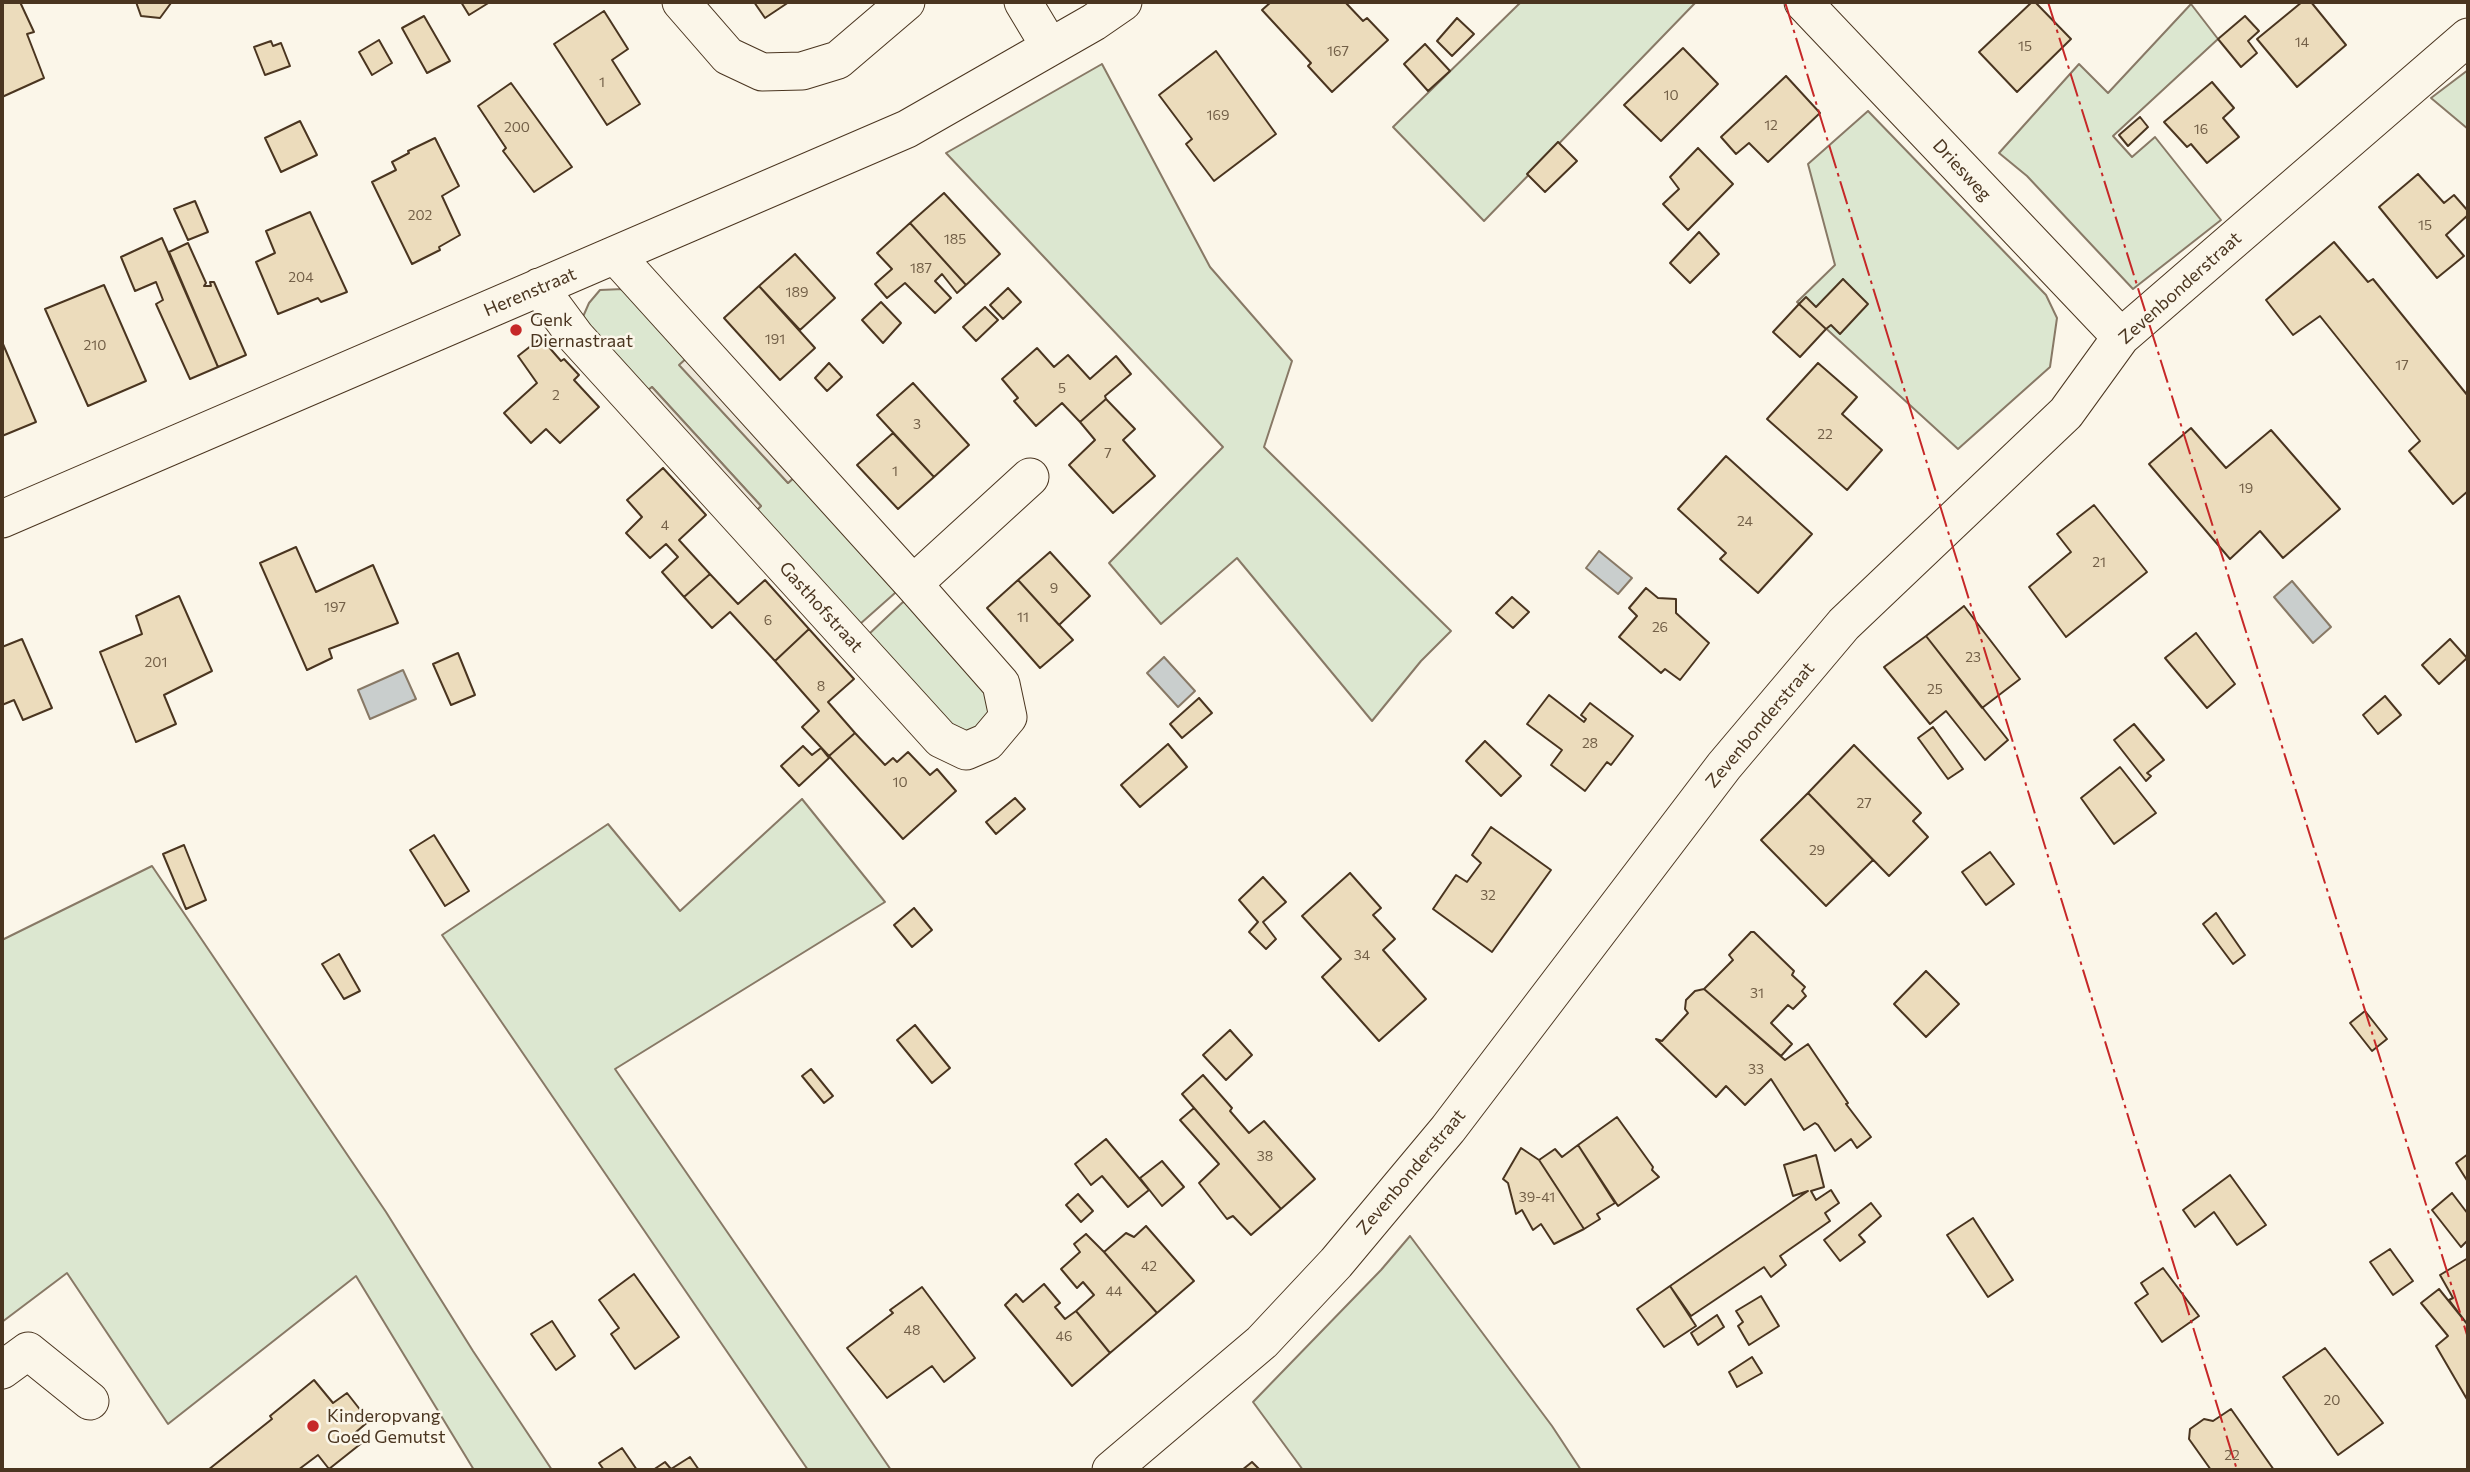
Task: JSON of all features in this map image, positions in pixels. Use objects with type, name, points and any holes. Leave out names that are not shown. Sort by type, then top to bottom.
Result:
[{"type":"street","points":[[681,2],[728,56],[762,72],[802,71],[838,60],[906,2]]},
{"type":"street","points":[[1023,2],[1050,47]]},
{"type":"street","name":"Driesweg","points":[[1803,2],[2121,337]]},
{"type":"street","name":"Herenstraat","points":[[2,519],[907,129],[1050,47],[1097,9]]},
{"type":"street","name":"Zevenbonderstraat","points":[[1111,1470],[1262,1342],[1336,1263],[1448,1129],[1724,766],[1844,624],[2066,413],[2121,337],[2468,37]]},
{"type":"street","name":"Gasthofstraat","points":[[539,287],[576,337],[941,739],[966,751],[987,742],[1008,717],[1001,684],[914,584],[616,256]]},
{"type":"street","points":[[914,584],[1031,477]]},
{"type":"street","points":[[2,1370],[28,1351],[90,1401]]},
{"type":"green space","points":[[1521,2],[1696,2],[1484,221],[1393,127]]},
{"type":"green space","points":[[2191,4],[2218,39],[2113,136],[2132,157],[2155,137],[2221,220],[2133,289],[2027,176],[1999,153],[2079,64],[2108,93]]},
{"type":"green space","points":[[1102,64],[1210,267],[1292,361],[1264,447],[1451,631],[1421,661],[1372,721],[1237,558],[1161,624],[1109,563],[1223,447],[946,153]]},
{"type":"green space","points":[[2468,70],[2468,129],[2431,98]]},
{"type":"green space","points":[[1868,111],[2046,295],[2057,318],[2050,367],[1958,449],[1797,302],[1835,265],[1808,164]]},
{"type":"green space","points":[[623,289],[689,356],[680,365],[788,483],[798,474],[894,582],[895,593],[860,624],[751,516],[761,506],[652,387],[642,395],[582,319],[589,303],[600,290]]},
{"type":"green space","points":[[903,602],[914,603],[989,686],[990,716],[983,725],[968,732],[955,733],[869,634]]},
{"type":"green space","points":[[802,799],[885,902],[615,1069],[891,1470],[808,1470],[442,935],[608,824],[680,911]]},
{"type":"green space","points":[[152,866],[386,1212],[552,1470],[474,1470],[356,1276],[168,1424],[67,1273],[2,1322],[2,940]]},
{"type":"green space","points":[[1410,1236],[1552,1426],[1581,1470],[1303,1470],[1253,1402],[1381,1270]]},
{"type":"shaded area","points":[[689,356],[798,474],[788,483],[679,365]]},
{"type":"shaded area","points":[[652,387],[761,506],[751,516],[642,395]]},
{"type":"shaded area","points":[[1599,551],[1632,578],[1618,594],[1586,568]]},
{"type":"shaded area","points":[[2292,581],[2331,627],[2313,643],[2274,597]]},
{"type":"shaded area","points":[[1164,657],[1195,691],[1178,707],[1147,673]]},
{"type":"shaded area","points":[[403,670],[416,699],[370,719],[358,690]]},
{"type":"building","points":[[2,2],[20,2],[34,32],[27,34],[44,78],[2,97]]},
{"type":"building","points":[[136,2],[171,3],[160,18],[141,16]]},
{"type":"building","points":[[461,2],[490,2],[469,15]]},
{"type":"building","points":[[754,2],[789,2],[765,18]]},
{"type":"building","points":[[1271,2],[1345,2],[1363,21],[1367,18],[1388,40],[1332,92],[1308,66],[1311,63],[1262,10]]},
{"type":"building","points":[[2032,2],[2071,39],[2017,92],[1979,52]]},
{"type":"building","points":[[2302,2],[2311,2],[2346,45],[2297,87],[2257,39]]},
{"type":"building","points":[[604,11],[628,49],[612,60],[640,104],[607,125],[554,44]]},
{"type":"building","points":[[424,16],[450,61],[427,73],[402,28]]},
{"type":"building","points":[[2245,16],[2259,31],[2248,41],[2257,53],[2241,67],[2218,39]]},
{"type":"building","points":[[1457,18],[1474,34],[1452,56],[1437,41]]},
{"type":"building","points":[[379,40],[392,63],[372,75],[359,52]]},
{"type":"building","points":[[271,41],[273,46],[281,43],[290,66],[265,75],[254,47]]},
{"type":"building","points":[[1425,44],[1450,71],[1428,91],[1404,64]]},
{"type":"building","points":[[1683,48],[1718,84],[1661,141],[1624,105]]},
{"type":"building","points":[[1216,51],[1276,134],[1214,181],[1186,144],[1192,139],[1159,95]]},
{"type":"building","points":[[1786,76],[1820,113],[1768,162],[1749,143],[1736,154],[1721,137]]},
{"type":"building","points":[[2212,82],[2234,108],[2223,118],[2239,137],[2207,163],[2191,144],[2187,147],[2164,122]]},
{"type":"building","points":[[511,83],[572,167],[534,192],[503,151],[506,148],[478,106]]},
{"type":"building","points":[[2140,117],[2148,127],[2128,146],[2119,135]]},
{"type":"building","points":[[300,121],[317,155],[281,172],[265,138]]},
{"type":"building","points":[[435,138],[459,186],[442,196],[460,235],[439,247],[440,250],[412,264],[372,182],[396,170],[392,162]]},
{"type":"building","points":[[1558,142],[1577,161],[1545,192],[1527,174]]},
{"type":"building","points":[[1698,148],[1733,184],[1688,230],[1663,204],[1679,189],[1670,177]]},
{"type":"building","points":[[2418,174],[2444,203],[2454,195],[2468,211],[2468,215],[2446,235],[2464,256],[2437,278],[2379,207]]},
{"type":"building","points":[[944,193],[1000,254],[966,285],[910,223]]},
{"type":"building","points":[[195,201],[208,232],[188,240],[174,209]]},
{"type":"building","points":[[310,212],[347,292],[321,302],[318,298],[278,314],[256,262],[275,253],[266,231]]},
{"type":"building","points":[[910,223],[966,285],[957,293],[942,274],[935,281],[951,298],[935,313],[905,283],[887,298],[875,284],[892,269],[877,253]]},
{"type":"building","points":[[1699,232],[1719,254],[1690,283],[1670,263]]},
{"type":"building","points":[[162,238],[218,367],[190,379],[156,304],[163,300],[156,282],[135,291],[121,257]]},
{"type":"building","points":[[2334,242],[2368,282],[2373,279],[2468,396],[2468,491],[2453,504],[2409,451],[2420,441],[2320,316],[2293,335],[2266,300]]},
{"type":"building","points":[[188,243],[206,283],[204,286],[211,286],[210,282],[214,282],[246,355],[218,367],[169,252]]},
{"type":"building","points":[[795,254],[835,298],[800,330],[759,286]]},
{"type":"building","points":[[1843,279],[1868,304],[1840,334],[1831,325],[1826,329],[1799,304],[1806,297],[1816,307]]},
{"type":"building","points":[[104,285],[146,381],[88,406],[45,309]]},
{"type":"building","points":[[759,286],[815,348],[780,380],[724,318]]},
{"type":"building","points":[[1008,288],[1021,302],[1003,319],[990,305]]},
{"type":"building","points":[[881,302],[901,323],[883,343],[862,320]]},
{"type":"building","points":[[1799,304],[1826,329],[1800,357],[1773,332]]},
{"type":"building","points":[[985,307],[998,320],[976,341],[963,327]]},
{"type":"building","points":[[541,338],[561,361],[564,359],[579,375],[574,380],[599,407],[560,443],[546,429],[531,443],[504,413],[537,383],[518,356]]},
{"type":"building","points":[[2,344],[36,422],[2,436]]},
{"type":"building","points":[[1037,348],[1054,367],[1068,355],[1090,379],[1116,356],[1131,374],[1080,422],[1062,403],[1036,426],[1014,401],[1018,398],[1002,379]]},
{"type":"building","points":[[829,363],[842,377],[827,391],[815,378]]},
{"type":"building","points":[[1818,363],[1857,397],[1842,414],[1882,450],[1847,490],[1767,419]]},
{"type":"building","points":[[913,383],[969,445],[934,477],[877,415]]},
{"type":"building","points":[[1106,399],[1135,429],[1123,440],[1155,476],[1113,513],[1069,465],[1095,440],[1080,422]]},
{"type":"building","points":[[2191,428],[2226,468],[2271,430],[2340,509],[2283,558],[2260,531],[2230,559],[2149,464]]},
{"type":"building","points":[[893,433],[934,477],[898,509],[857,465]]},
{"type":"building","points":[[1726,456],[1812,534],[1758,593],[1720,559],[1726,553],[1678,509]]},
{"type":"building","points":[[663,468],[706,515],[679,540],[710,574],[684,597],[662,572],[678,557],[666,544],[650,558],[626,533],[642,517],[627,500]]},
{"type":"building","points":[[2094,505],[2147,572],[2066,637],[2029,587],[2071,552],[2057,534]]},
{"type":"building","points":[[296,547],[316,592],[373,565],[398,623],[329,649],[332,658],[307,670],[260,563]]},
{"type":"building","points":[[1050,552],[1090,596],[1059,625],[1018,580]]},
{"type":"building","points":[[710,574],[738,604],[765,580],[809,629],[775,661],[730,612],[712,628],[684,597]]},
{"type":"building","points":[[1018,580],[1073,640],[1040,668],[987,608]]},
{"type":"building","points":[[1646,588],[1658,598],[1676,599],[1676,613],[1709,643],[1680,680],[1665,669],[1661,673],[1619,637],[1637,616],[1629,608]]},
{"type":"building","points":[[179,596],[212,671],[164,695],[176,724],[136,742],[100,652],[142,634],[136,616]]},
{"type":"building","points":[[1512,597],[1529,612],[1513,628],[1496,613]]},
{"type":"building","points":[[1964,606],[2020,679],[1982,708],[1926,636]]},
{"type":"building","points":[[809,629],[854,679],[828,702],[855,733],[829,756],[802,727],[819,711],[775,661]]},
{"type":"building","points":[[2196,633],[2235,684],[2207,708],[2165,658]]},
{"type":"building","points":[[1926,636],[2008,740],[1985,760],[1946,711],[1930,724],[1884,667]]},
{"type":"building","points":[[22,639],[52,708],[23,720],[14,700],[2,705],[2,647]]},
{"type":"building","points":[[2450,639],[2467,658],[2439,684],[2422,665]]},
{"type":"building","points":[[458,653],[475,695],[451,705],[433,664]]},
{"type":"building","points":[[1549,695],[1584,722],[1586,719],[1581,715],[1590,703],[1633,736],[1611,765],[1607,762],[1585,791],[1551,765],[1562,750],[1527,724]]},
{"type":"building","points":[[2385,696],[2401,715],[2378,734],[2363,715]]},
{"type":"building","points":[[1199,698],[1212,713],[1182,738],[1170,724]]},
{"type":"building","points":[[2134,724],[2164,760],[2147,773],[2151,776],[2146,781],[2114,740]]},
{"type":"building","points":[[1933,727],[1963,769],[1948,779],[1918,738]]},
{"type":"building","points":[[855,733],[885,765],[893,758],[897,762],[908,752],[930,775],[937,769],[956,791],[903,839],[829,756]]},
{"type":"building","points":[[1485,741],[1521,776],[1501,796],[1466,761]]},
{"type":"building","points":[[1168,744],[1187,767],[1140,807],[1121,785]]},
{"type":"building","points":[[1854,745],[1921,813],[1913,821],[1928,837],[1889,876],[1808,793]]},
{"type":"building","points":[[803,746],[812,755],[821,748],[829,758],[799,786],[781,766]]},
{"type":"building","points":[[2120,767],[2156,813],[2114,844],[2081,798]]},
{"type":"building","points":[[1808,793],[1873,860],[1826,906],[1761,840]]},
{"type":"building","points":[[1015,798],[1025,809],[996,834],[986,822]]},
{"type":"building","points":[[1491,827],[1551,870],[1492,952],[1433,909],[1456,875],[1467,882],[1481,863],[1472,855]]},
{"type":"building","points":[[434,835],[469,891],[445,906],[410,850]]},
{"type":"building","points":[[184,845],[206,900],[186,909],[163,854]]},
{"type":"building","points":[[1990,852],[2014,884],[1986,905],[1962,872]]},
{"type":"building","points":[[1350,873],[1381,908],[1373,915],[1395,939],[1383,950],[1426,999],[1379,1041],[1322,977],[1341,959],[1302,916]]},
{"type":"building","points":[[1263,877],[1286,902],[1263,922],[1276,939],[1266,949],[1249,932],[1258,922],[1239,900]]},
{"type":"building","points":[[914,908],[932,930],[912,947],[894,925]]},
{"type":"building","points":[[2216,913],[2245,955],[2233,964],[2203,924]]},
{"type":"building","points":[[1751,932],[1794,971],[1792,975],[1805,987],[1802,991],[1806,996],[1793,1009],[1788,1005],[1771,1023],[1792,1044],[1781,1056],[1704,989],[1733,960],[1729,955]]},
{"type":"building","points":[[339,954],[360,991],[344,999],[322,964]]},
{"type":"building","points":[[1926,971],[1959,1004],[1926,1037],[1894,1004]]},
{"type":"building","points":[[1704,989],[1785,1060],[1808,1044],[1848,1103],[1846,1104],[1871,1137],[1857,1148],[1851,1139],[1835,1151],[1818,1125],[1815,1123],[1804,1130],[1771,1079],[1745,1105],[1726,1086],[1716,1097],[1656,1039],[1662,1041],[1688,1013],[1685,1009],[1686,1000],[1695,991]]},
{"type":"building","points":[[2365,1011],[2387,1039],[2372,1051],[2350,1023]]},
{"type":"building","points":[[915,1025],[950,1068],[932,1083],[897,1040]]},
{"type":"building","points":[[1230,1030],[1252,1055],[1226,1080],[1203,1055]]},
{"type":"building","points":[[811,1069],[833,1096],[824,1103],[802,1076]]},
{"type":"building","points":[[1203,1075],[1232,1108],[1230,1111],[1249,1133],[1264,1121],[1315,1179],[1281,1209],[1182,1094]]},
{"type":"building","points":[[1194,1108],[1281,1209],[1251,1235],[1233,1216],[1227,1219],[1199,1183],[1219,1164],[1180,1120]]},
{"type":"building","points":[[1617,1117],[1659,1177],[1618,1206],[1578,1145]]},
{"type":"building","points":[[1106,1139],[1149,1190],[1128,1207],[1102,1176],[1091,1185],[1075,1164]]},
{"type":"building","points":[[1578,1145],[1615,1203],[1597,1214],[1600,1219],[1584,1229],[1539,1160],[1555,1149],[1562,1157]]},
{"type":"building","points":[[1521,1148],[1539,1160],[1584,1229],[1554,1244],[1541,1224],[1533,1230],[1522,1210],[1516,1214],[1508,1183],[1503,1179]]},
{"type":"building","points":[[2468,1154],[2468,1182],[2456,1163]]},
{"type":"building","points":[[1816,1155],[1824,1187],[1811,1191],[1816,1200],[1831,1190],[1839,1203],[1825,1213],[1830,1221],[1780,1256],[1786,1265],[1771,1277],[1764,1267],[1691,1316],[1670,1286],[1808,1191],[1793,1196],[1784,1165]]},
{"type":"building","points":[[1162,1161],[1184,1187],[1162,1206],[1140,1178]]},
{"type":"building","points":[[2230,1175],[2266,1225],[2237,1245],[2214,1212],[2195,1227],[2183,1210]]},
{"type":"building","points":[[2452,1193],[2468,1214],[2468,1240],[2461,1247],[2432,1210]]},
{"type":"building","points":[[1078,1194],[1093,1211],[1081,1222],[1066,1205]]},
{"type":"building","points":[[1871,1203],[1881,1216],[1859,1235],[1865,1242],[1840,1261],[1824,1240]]},
{"type":"building","points":[[1973,1218],[2013,1280],[1988,1297],[1947,1235]]},
{"type":"building","points":[[1146,1226],[1194,1281],[1157,1313],[1104,1252],[1126,1233],[1134,1237]]},
{"type":"building","points":[[1086,1234],[1157,1313],[1110,1353],[1076,1311],[1094,1295],[1083,1282],[1077,1288],[1061,1269],[1080,1252],[1074,1244]]},
{"type":"building","points":[[2390,1249],[2413,1281],[2393,1295],[2370,1262]]},
{"type":"building","points":[[2468,1258],[2468,1325],[2449,1300],[2453,1298],[2440,1275]]},
{"type":"building","points":[[2163,1268],[2199,1316],[2162,1342],[2135,1303],[2148,1294],[2141,1283]]},
{"type":"building","points":[[634,1274],[679,1337],[635,1369],[611,1334],[619,1328],[599,1300]]},
{"type":"building","points":[[1044,1284],[1060,1303],[1055,1307],[1065,1319],[1076,1311],[1110,1353],[1072,1386],[1005,1305],[1016,1294],[1023,1302]]},
{"type":"building","points":[[1670,1286],[1696,1326],[1664,1347],[1637,1309]]},
{"type":"building","points":[[922,1287],[975,1358],[944,1382],[932,1366],[887,1398],[847,1348],[893,1313],[890,1310]]},
{"type":"building","points":[[2439,1289],[2468,1325],[2468,1401],[2436,1346],[2448,1336],[2421,1303]]},
{"type":"building","points":[[1761,1296],[1779,1326],[1749,1345],[1738,1326],[1743,1322],[1736,1311]]},
{"type":"building","points":[[1717,1315],[1724,1327],[1698,1345],[1691,1333]]},
{"type":"building","points":[[552,1321],[575,1356],[556,1370],[531,1334]]},
{"type":"building","points":[[2325,1348],[2383,1423],[2338,1455],[2283,1377]]},
{"type":"building","points":[[1752,1357],[1762,1373],[1737,1387],[1729,1372]]},
{"type":"building","name":"Kinderopvang Goed Gemutst","points":[[314,1380],[333,1403],[347,1393],[369,1421],[356,1432],[363,1442],[329,1469],[318,1455],[298,1470],[208,1470],[272,1419],[270,1416]]},
{"type":"building","points":[[2231,1409],[2274,1470],[2211,1470],[2189,1439],[2190,1429],[2204,1419],[2213,1421]]},
{"type":"building","points":[[622,1448],[637,1470],[604,1470],[599,1463]]},
{"type":"building","points":[[690,1457],[699,1470],[653,1470],[665,1462],[671,1469]]},
{"type":"building","points":[[1252,1462],[1260,1470],[1242,1470]]},
{"type":"power","points":[[1785,2],[2237,1470]]},
{"type":"power","points":[[2048,2],[2468,1338]]},
{"type":"place","name":"Genk Diernastraat","points":[[516,330]]},
{"type":"place","name":"Kinderopvang Goed Gemutst","points":[[313,1426]]}]
